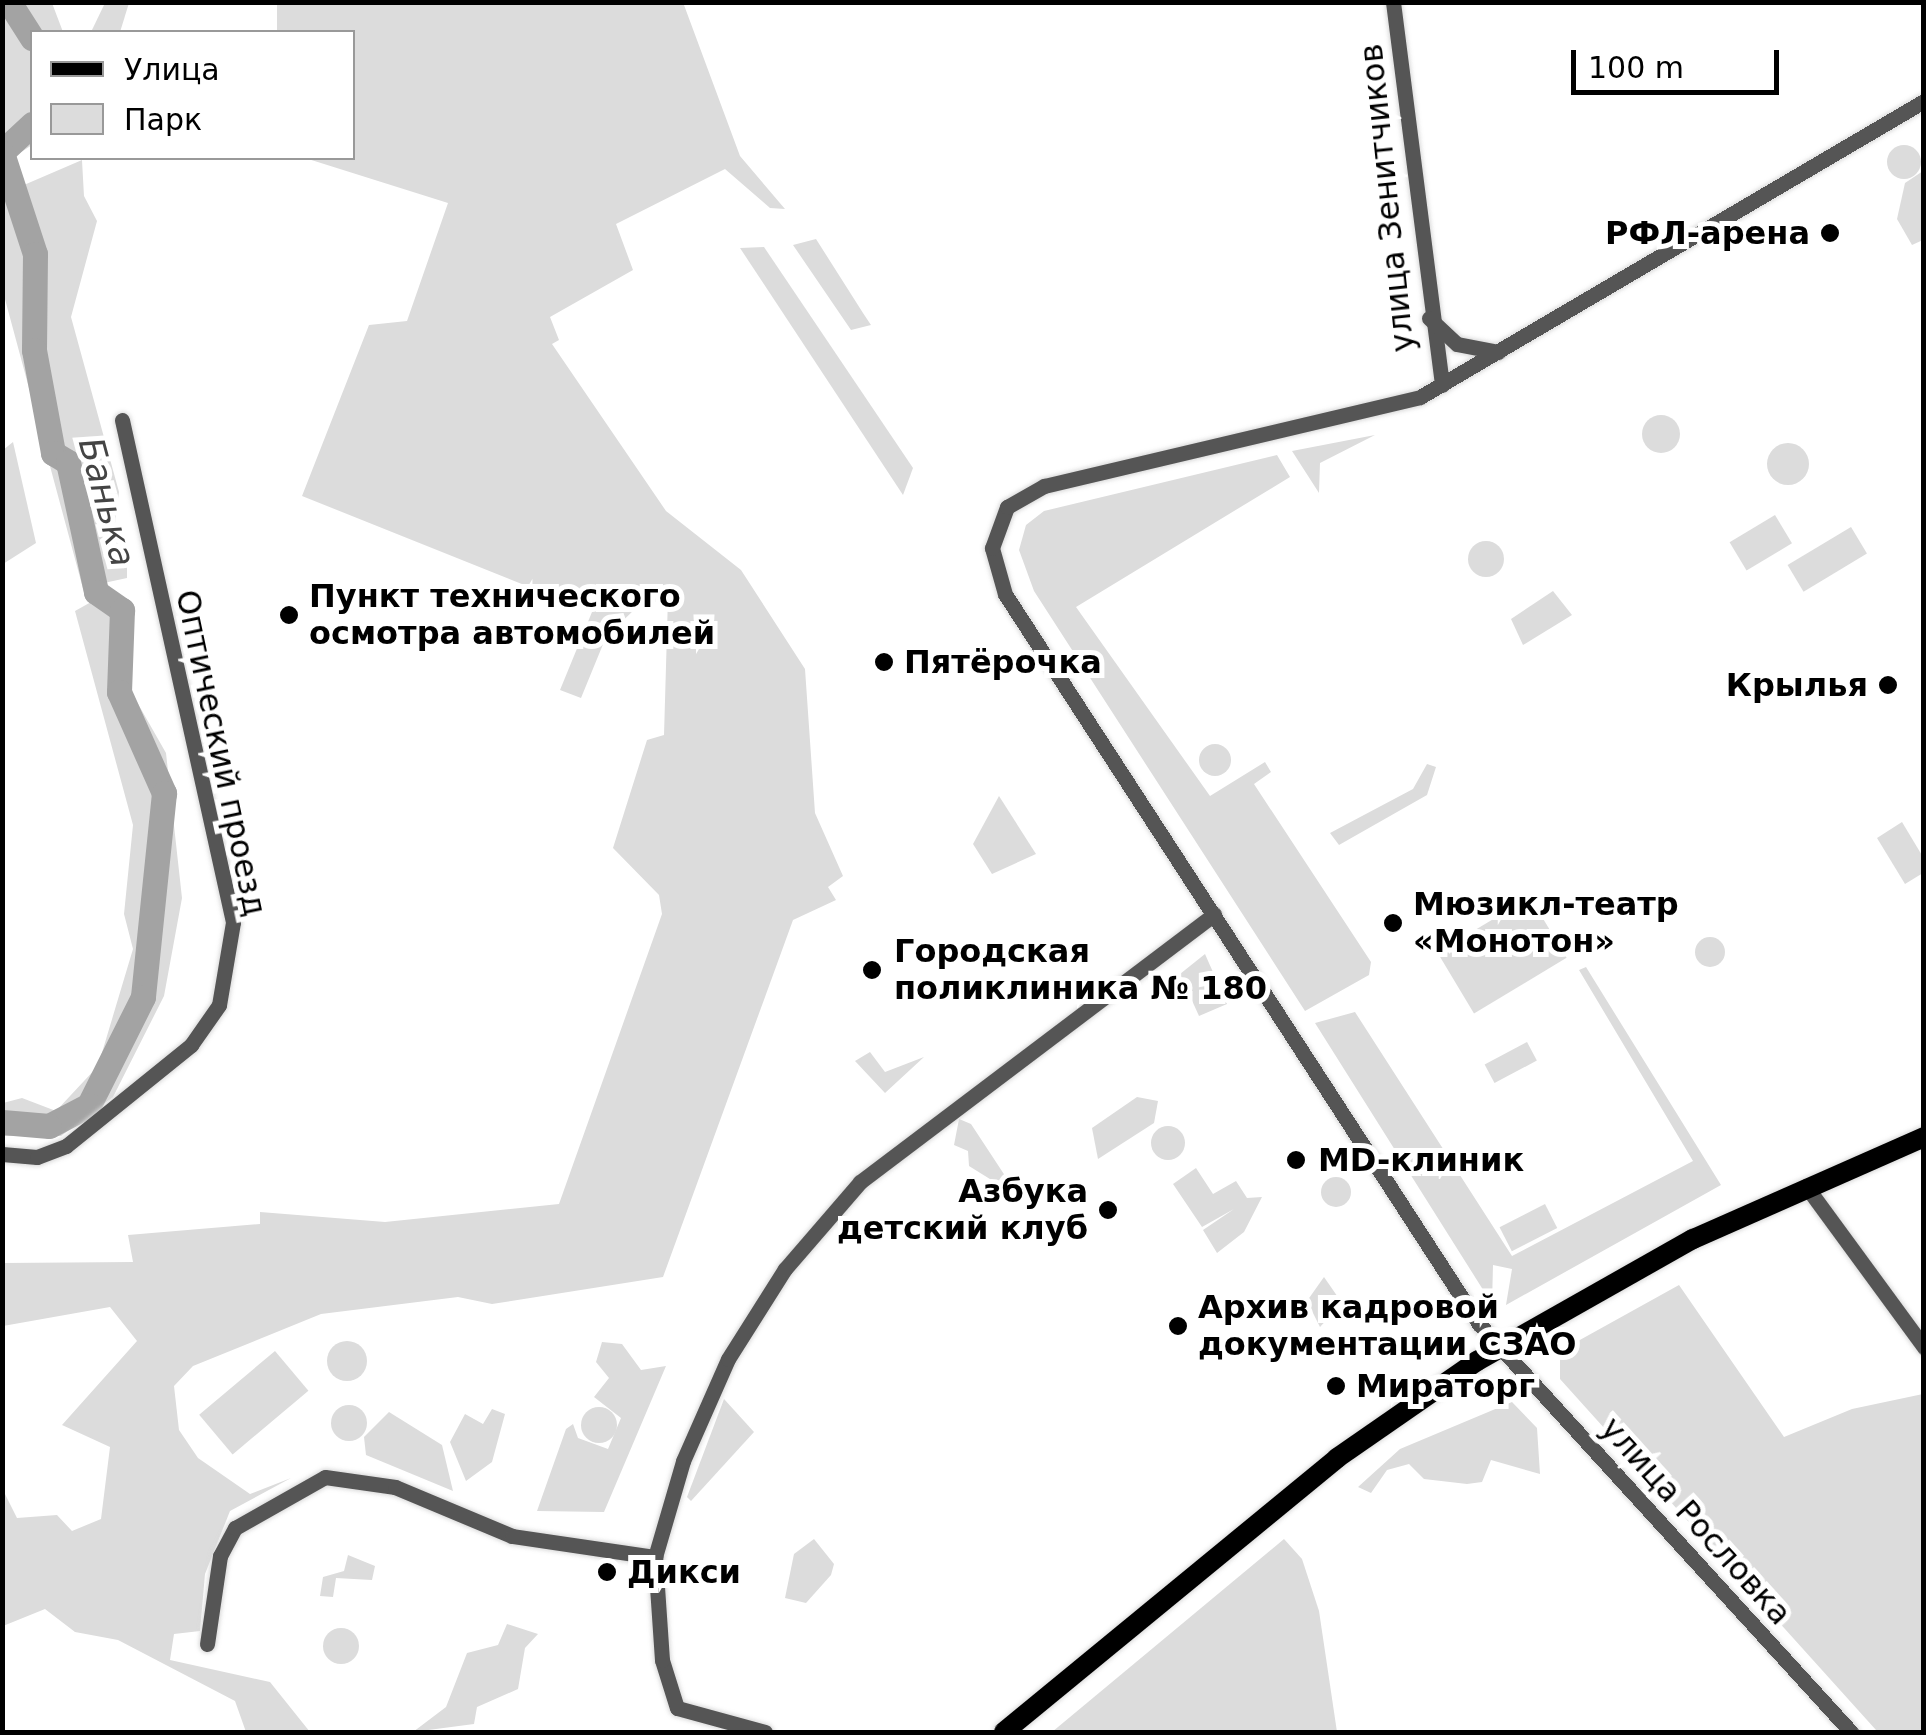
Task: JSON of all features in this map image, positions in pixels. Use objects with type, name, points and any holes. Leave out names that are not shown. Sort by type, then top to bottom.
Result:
[{"type":"main road","points":[[1004,1732],[1337,1458],[1499,1348],[1806,1186],[1924,1138]]},
{"type":"street","name":"улица Зенитчиков","points":[[1393,2],[1427,314],[1442,386]]},
{"type":"street","name":"улица Рословка","points":[[1851,1732],[1499,1348],[1006,594],[993,564],[997,520],[1044,486],[1395,406],[1442,386],[1924,102]]},
{"type":"street","points":[[1427,314],[1456,344],[1498,352]]},
{"type":"street","name":"Оптический проезд","points":[[2,1154],[37,1158],[66,1146],[191,1045],[219,1005],[234,922],[122,420]]},
{"type":"street","points":[[766,1732],[670,1700],[655,1557],[683,1461],[728,1359],[840,1202],[937,1117],[1214,914]]},
{"type":"street","points":[[1806,1186],[1924,1347]]},
{"type":"street","points":[[207,1644],[220,1556],[236,1528],[325,1478],[395,1487],[512,1536],[655,1557]]},
{"type":"green space","points":[[3,2],[52,3],[62,30],[30,30],[30,146],[3,164]]},
{"type":"green space","points":[[105,3],[129,3],[121,30],[92,30]]},
{"type":"green space","points":[[277,3],[684,5],[740,156],[785,209],[770,208],[725,169],[616,224],[633,270],[550,317],[559,340],[552,344],[666,511],[741,570],[805,669],[815,813],[843,876],[828,887],[836,900],[793,920],[663,1277],[492,1304],[458,1297],[321,1314],[193,1366],[174,1386],[179,1430],[198,1458],[250,1494],[291,1478],[230,1511],[205,1574],[200,1631],[174,1634],[170,1660],[270,1682],[310,1732],[246,1732],[235,1701],[118,1640],[75,1632],[45,1609],[3,1626],[3,1490],[17,1518],[57,1515],[72,1531],[101,1519],[110,1447],[62,1425],[137,1341],[110,1307],[3,1326],[3,1263],[133,1262],[128,1235],[260,1224],[260,1212],[385,1222],[559,1204],[662,914],[659,895],[613,848],[647,740],[664,735],[668,597],[635,609],[606,637],[581,698],[560,690],[592,612],[302,496],[369,325],[407,321],[448,203],[311,160],[355,160],[355,30],[277,30]]},
{"type":"green space","points":[[1904,145],[1916,150],[1921,162],[1916,174],[1904,179],[1892,174],[1887,162],[1892,150]]},
{"type":"green space","points":[[82,160],[84,196],[97,221],[71,317],[119,492],[114,531],[127,566],[127,578],[90,586],[85,596],[2,288],[3,194]]},
{"type":"green space","points":[[1923,171],[1923,240],[1912,245],[1897,219],[1905,183]]},
{"type":"green space","points":[[816,239],[871,325],[851,330],[793,245]]},
{"type":"green space","points":[[764,247],[913,468],[903,495],[740,248]]},
{"type":"green space","points":[[1661,415],[1674,421],[1680,434],[1674,447],[1661,453],[1648,447],[1642,434],[1648,421]]},
{"type":"green space","points":[[1375,435],[1320,463],[1319,493],[1292,451]]},
{"type":"green space","points":[[13,442],[36,543],[3,564],[3,450]]},
{"type":"green space","points":[[1788,443],[1803,449],[1809,464],[1803,479],[1788,485],[1773,479],[1767,464],[1773,449]]},
{"type":"green space","points":[[1277,455],[1290,477],[1076,607],[1210,796],[1265,762],[1271,772],[1254,784],[1371,962],[1369,975],[1305,1011],[1034,591],[1019,550],[1026,525],[1044,511]]},
{"type":"green space","points":[[1775,515],[1792,543],[1747,571],[1730,542]]},
{"type":"green space","points":[[1851,527],[1867,554],[1804,592],[1788,565]]},
{"type":"green space","points":[[1486,541],[1499,546],[1504,559],[1499,572],[1486,577],[1473,572],[1468,559],[1473,546]]},
{"type":"green space","points":[[1553,591],[1572,615],[1523,645],[1511,619]]},
{"type":"green space","points":[[109,592],[129,607],[125,681],[166,753],[182,898],[164,996],[113,1097],[61,1136],[3,1136],[3,1103],[22,1098],[56,1111],[98,1066],[133,949],[124,914],[133,825],[75,611]]},
{"type":"green space","points":[[1215,744],[1226,749],[1231,760],[1226,771],[1215,776],[1204,771],[1199,760],[1204,749]]},
{"type":"green space","points":[[1427,764],[1436,767],[1427,795],[1339,845],[1330,833],[1413,789]]},
{"type":"green space","points":[[999,796],[1036,854],[992,874],[973,844]]},
{"type":"green space","points":[[1902,822],[1923,857],[1923,873],[1905,884],[1877,838]]},
{"type":"green space","points":[[1530,897],[1567,958],[1474,1013],[1437,953]]},
{"type":"green space","points":[[1710,937],[1724,946],[1725,952],[1716,966],[1710,967],[1696,958],[1695,952],[1704,938]]},
{"type":"green space","points":[[1205,954],[1227,1004],[1199,1016],[1180,974]]},
{"type":"green space","points":[[1586,967],[1721,1185],[1506,1305],[1512,1269],[1493,1265],[1492,1304],[1315,1023],[1355,1012],[1512,1256],[1693,1161],[1579,970]]},
{"type":"green space","points":[[1527,1042],[1537,1061],[1494,1083],[1485,1065]]},
{"type":"green space","points":[[870,1052],[885,1072],[924,1057],[885,1093],[855,1061]]},
{"type":"green space","points":[[1137,1097],[1158,1101],[1154,1123],[1098,1159],[1092,1128]]},
{"type":"green space","points":[[959,1119],[971,1124],[1019,1197],[969,1166],[968,1151],[954,1145]]},
{"type":"green space","points":[[1168,1126],[1180,1131],[1185,1143],[1180,1155],[1168,1160],[1156,1155],[1151,1143],[1156,1131]]},
{"type":"green space","points":[[1196,1168],[1213,1194],[1236,1181],[1247,1198],[1262,1197],[1244,1232],[1217,1253],[1203,1230],[1234,1209],[1202,1227],[1173,1184]]},
{"type":"green space","points":[[1336,1177],[1346,1182],[1351,1192],[1346,1202],[1336,1207],[1326,1202],[1321,1192],[1326,1182]]},
{"type":"green space","points":[[1545,1204],[1557,1228],[1512,1251],[1500,1227]]},
{"type":"green space","points":[[1324,1277],[1342,1303],[1320,1327],[1307,1301]]},
{"type":"green space","points":[[1679,1285],[1784,1437],[1852,1409],[1923,1394],[1923,1732],[1876,1730],[1560,1379],[1560,1351]]},
{"type":"green space","points":[[347,1341],[361,1347],[367,1361],[361,1375],[347,1381],[333,1375],[327,1361],[333,1347]]},
{"type":"green space","points":[[602,1342],[622,1344],[641,1370],[666,1366],[604,1512],[537,1511],[566,1429],[573,1424],[578,1438],[608,1449],[621,1418],[594,1397],[609,1378],[596,1362]]},
{"type":"green space","points":[[275,1351],[308,1391],[233,1454],[199,1415]]},
{"type":"green space","points":[[724,1399],[754,1432],[691,1501],[687,1497]]},
{"type":"green space","points":[[1512,1402],[1537,1428],[1540,1474],[1491,1460],[1482,1482],[1467,1484],[1424,1479],[1409,1464],[1387,1470],[1371,1493],[1358,1487],[1400,1449]]},
{"type":"green space","points":[[349,1405],[362,1410],[367,1423],[362,1436],[349,1441],[336,1436],[331,1423],[336,1410]]},
{"type":"green space","points":[[599,1407],[611,1413],[617,1425],[611,1437],[599,1443],[587,1437],[581,1425],[587,1413]]},
{"type":"green space","points":[[492,1409],[505,1414],[492,1462],[466,1481],[450,1442],[465,1414],[483,1424]]},
{"type":"green space","points":[[389,1412],[442,1445],[453,1491],[366,1455],[364,1437]]},
{"type":"green space","points":[[814,1539],[834,1564],[831,1575],[806,1603],[785,1598],[794,1554]]},
{"type":"green space","points":[[1284,1539],[1302,1559],[1319,1611],[1337,1732],[1052,1732]]},
{"type":"green space","points":[[348,1555],[375,1566],[372,1580],[336,1578],[333,1597],[320,1596],[323,1577],[344,1571]]},
{"type":"green space","points":[[507,1624],[538,1634],[525,1648],[518,1689],[477,1707],[474,1724],[413,1732],[446,1707],[467,1653],[498,1645]]},
{"type":"green space","points":[[341,1628],[353,1634],[359,1646],[353,1658],[341,1664],[329,1658],[323,1646],[329,1634]]},
{"type":"waterway","name":"Банька","points":[[9,2],[30,35]]},
{"type":"waterway","name":"Банька","points":[[2,152],[30,126]]},
{"type":"waterway","name":"Банька","points":[[2,153],[35,254],[34,350],[53,453],[68,462],[96,592],[122,610],[119,692],[164,793],[143,997],[89,1105],[49,1126],[2,1122]]},
{"type":"place","name":"РФЛ-арена","points":[[1830,233]]},
{"type":"place","name":"Пункт технического осмотра автомобилей","points":[[289,615]]},
{"type":"place","name":"Пятёрочка","points":[[884,662]]},
{"type":"place","name":"Крылья","points":[[1888,685]]},
{"type":"place","name":"Мюзикл-театр «Монотон»","points":[[1393,923]]},
{"type":"place","name":"Городская поликлиника № 180","points":[[872,970]]},
{"type":"place","name":"MD-клиник","points":[[1296,1160]]},
{"type":"place","name":"Азбука детский клуб","points":[[1108,1210]]},
{"type":"place","name":"Архив кадровой документации СЗАО","points":[[1178,1326]]},
{"type":"place","name":"Мираторг","points":[[1336,1386]]},
{"type":"place","name":"Дикси","points":[[607,1572]]}]
